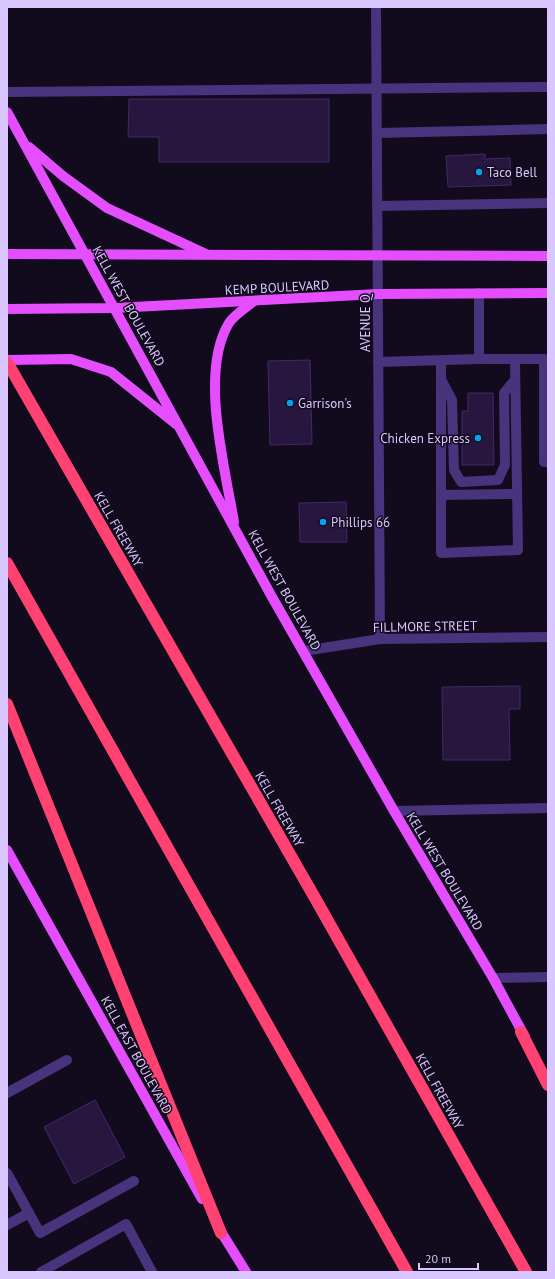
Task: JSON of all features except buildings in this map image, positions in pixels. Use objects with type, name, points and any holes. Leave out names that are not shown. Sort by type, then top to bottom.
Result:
[{"type":"highway","name":"KELL FREEWAY","points":[[7,361],[311,891],[526,1272]]},
{"type":"highway","points":[[7,562],[407,1272]]},
{"type":"highway","points":[[7,704],[222,1233]]},
{"type":"highway","points":[[521,1032],[548,1085]]},
{"type":"main road","name":"KELL WEST BOULEVARD","points":[[7,112],[236,530],[394,811],[493,978],[521,1032],[548,1076]]},
{"type":"main road","points":[[24,143],[63,176],[107,208],[208,255]]},
{"type":"main road","points":[[7,254],[548,256]]},
{"type":"main road","name":"KEMP BOULEVARD","points":[[7,310],[115,308],[378,294],[548,293]]},
{"type":"main road","points":[[236,530],[216,418],[215,369],[219,344],[230,322],[254,301]]},
{"type":"main road","points":[[7,361],[70,359],[111,372],[180,428]]},
{"type":"main road","name":"KELL EAST BOULEVARD","points":[[7,850],[222,1233],[246,1272]]},
{"type":"street","name":"AVENUE Q","points":[[376,7],[380,639]]},
{"type":"street","points":[[7,92],[548,87]]},
{"type":"street","points":[[377,133],[548,129]]},
{"type":"street","points":[[377,206],[548,202]]},
{"type":"street","points":[[479,294],[479,359]]},
{"type":"street","points":[[378,362],[479,359],[515,360],[546,358],[544,462],[548,462]]},
{"type":"street","points":[[441,361],[441,553],[518,550],[514,381],[515,360]]},
{"type":"street","points":[[441,379],[452,400],[454,470],[462,482],[498,480],[506,465],[504,393],[514,381]]},
{"type":"street","points":[[441,495],[517,494]]},
{"type":"street","name":"FILLMORE STREET","points":[[304,651],[380,639],[548,637]]},
{"type":"street","points":[[394,811],[548,808]]},
{"type":"street","points":[[493,978],[548,977]]},
{"type":"street","points":[[7,1093],[67,1060]]},
{"type":"street","points":[[7,1173],[10,1186],[29,1213],[40,1233],[134,1181]]},
{"type":"street","points":[[7,1225],[29,1213]]},
{"type":"street","points":[[41,1272],[126,1224],[152,1272]]},
{"type":"place","name":"Taco Bell","points":[[479,172]]},
{"type":"place","name":"Garrison's","points":[[290,403]]},
{"type":"place","name":"Chicken Express","points":[[478,438]]},
{"type":"place","name":"Phillips 66","points":[[323,522]]}]
